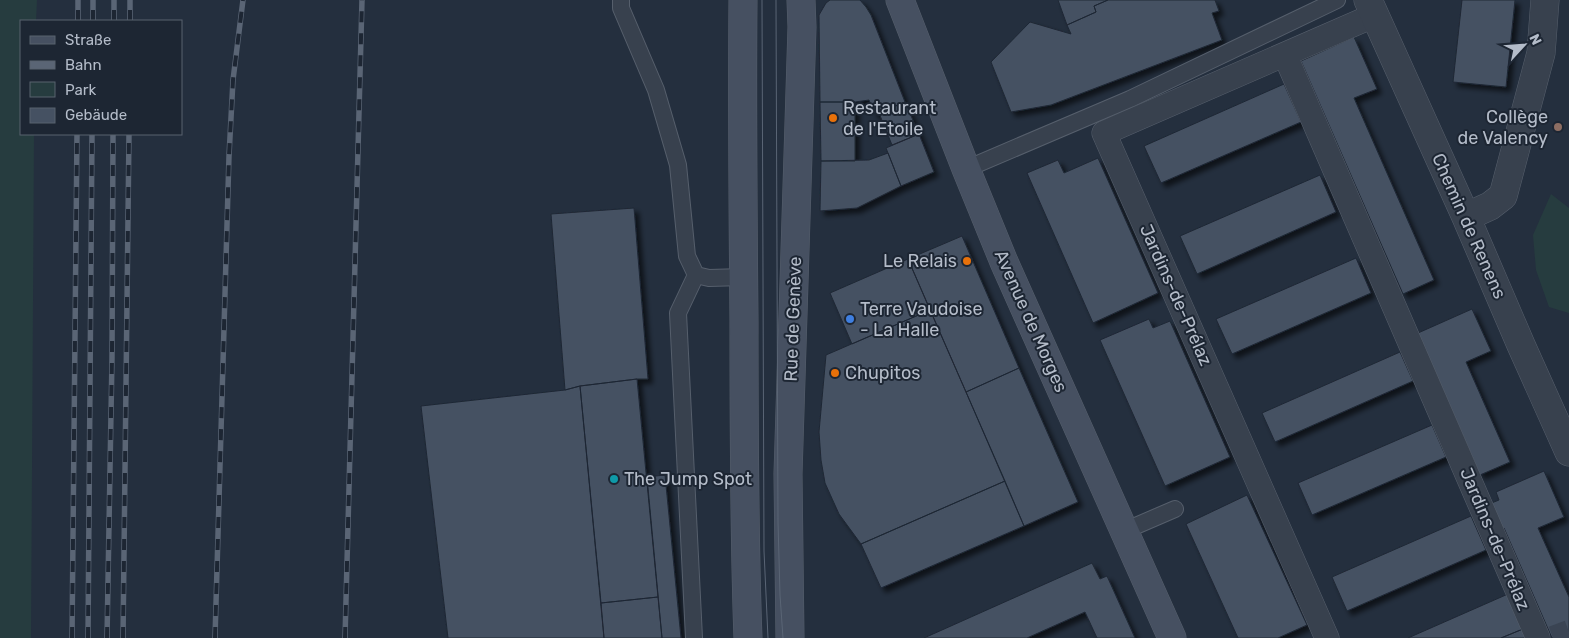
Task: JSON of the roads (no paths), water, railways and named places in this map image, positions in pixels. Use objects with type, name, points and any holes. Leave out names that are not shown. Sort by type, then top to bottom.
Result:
[{"type":"main road","points":[[743,0],[745,555],[748,638]]},
{"type":"main road","name":"Rue de Genève","points":[[790,638],[788,466],[802,27],[801,0]]},
{"type":"main road","name":"Avenue de Morges","points":[[900,0],[966,170],[1008,271],[1172,638]]},
{"type":"street","points":[[1466,217],[1490,206],[1503,196],[1541,53],[1545,0]]},
{"type":"street","name":"Chemin de Renens","points":[[1371,8],[1466,217],[1569,452]]},
{"type":"street","name":"Jardins-de-Prélaz","points":[[1327,638],[1104,132],[1285,55],[1371,8]]},
{"type":"street","name":"Jardins-de-Prélaz","points":[[1285,55],[1538,638]]},
{"type":"lane","points":[[621,0],[621,8],[656,90],[678,165],[687,256],[696,275]]},
{"type":"lane","points":[[966,170],[1130,98],[1338,0]]},
{"type":"lane","points":[[696,275],[709,278],[743,277]]},
{"type":"lane","points":[[694,638],[678,313],[696,275]]},
{"type":"lane","points":[[1124,531],[1175,509]]},
{"type":"tunnel","points":[[1553,638],[1569,632]]},
{"type":"tram line","points":[[762,0],[764,551],[768,638]]},
{"type":"tram line","points":[[776,0],[778,522],[783,638]]},
{"type":"railway","points":[[78,0],[78,20]]},
{"type":"railway","points":[[93,0],[93,20]]},
{"type":"railway","points":[[114,0],[114,20]]},
{"type":"railway","points":[[130,0],[130,20]]},
{"type":"railway","points":[[215,638],[229,156],[233,80],[243,0]]},
{"type":"railway","points":[[345,638],[362,0]]},
{"type":"railway","points":[[72,638],[77,135]]},
{"type":"railway","points":[[88,638],[92,135]]},
{"type":"railway","points":[[107,638],[112,358],[113,135]]},
{"type":"railway","points":[[123,638],[129,135]]},
{"type":"place","name":"Restaurant de l'Etoile","points":[[833,118]]},
{"type":"place","name":"Collège de Valency","points":[[1558,127]]},
{"type":"place","name":"Le Relais","points":[[967,261]]},
{"type":"place","name":"Terre Vaudoise - La Halle","points":[[850,319]]},
{"type":"place","name":"Chupitos","points":[[835,373]]},
{"type":"place","name":"The Jump Spot","points":[[614,479]]}]
